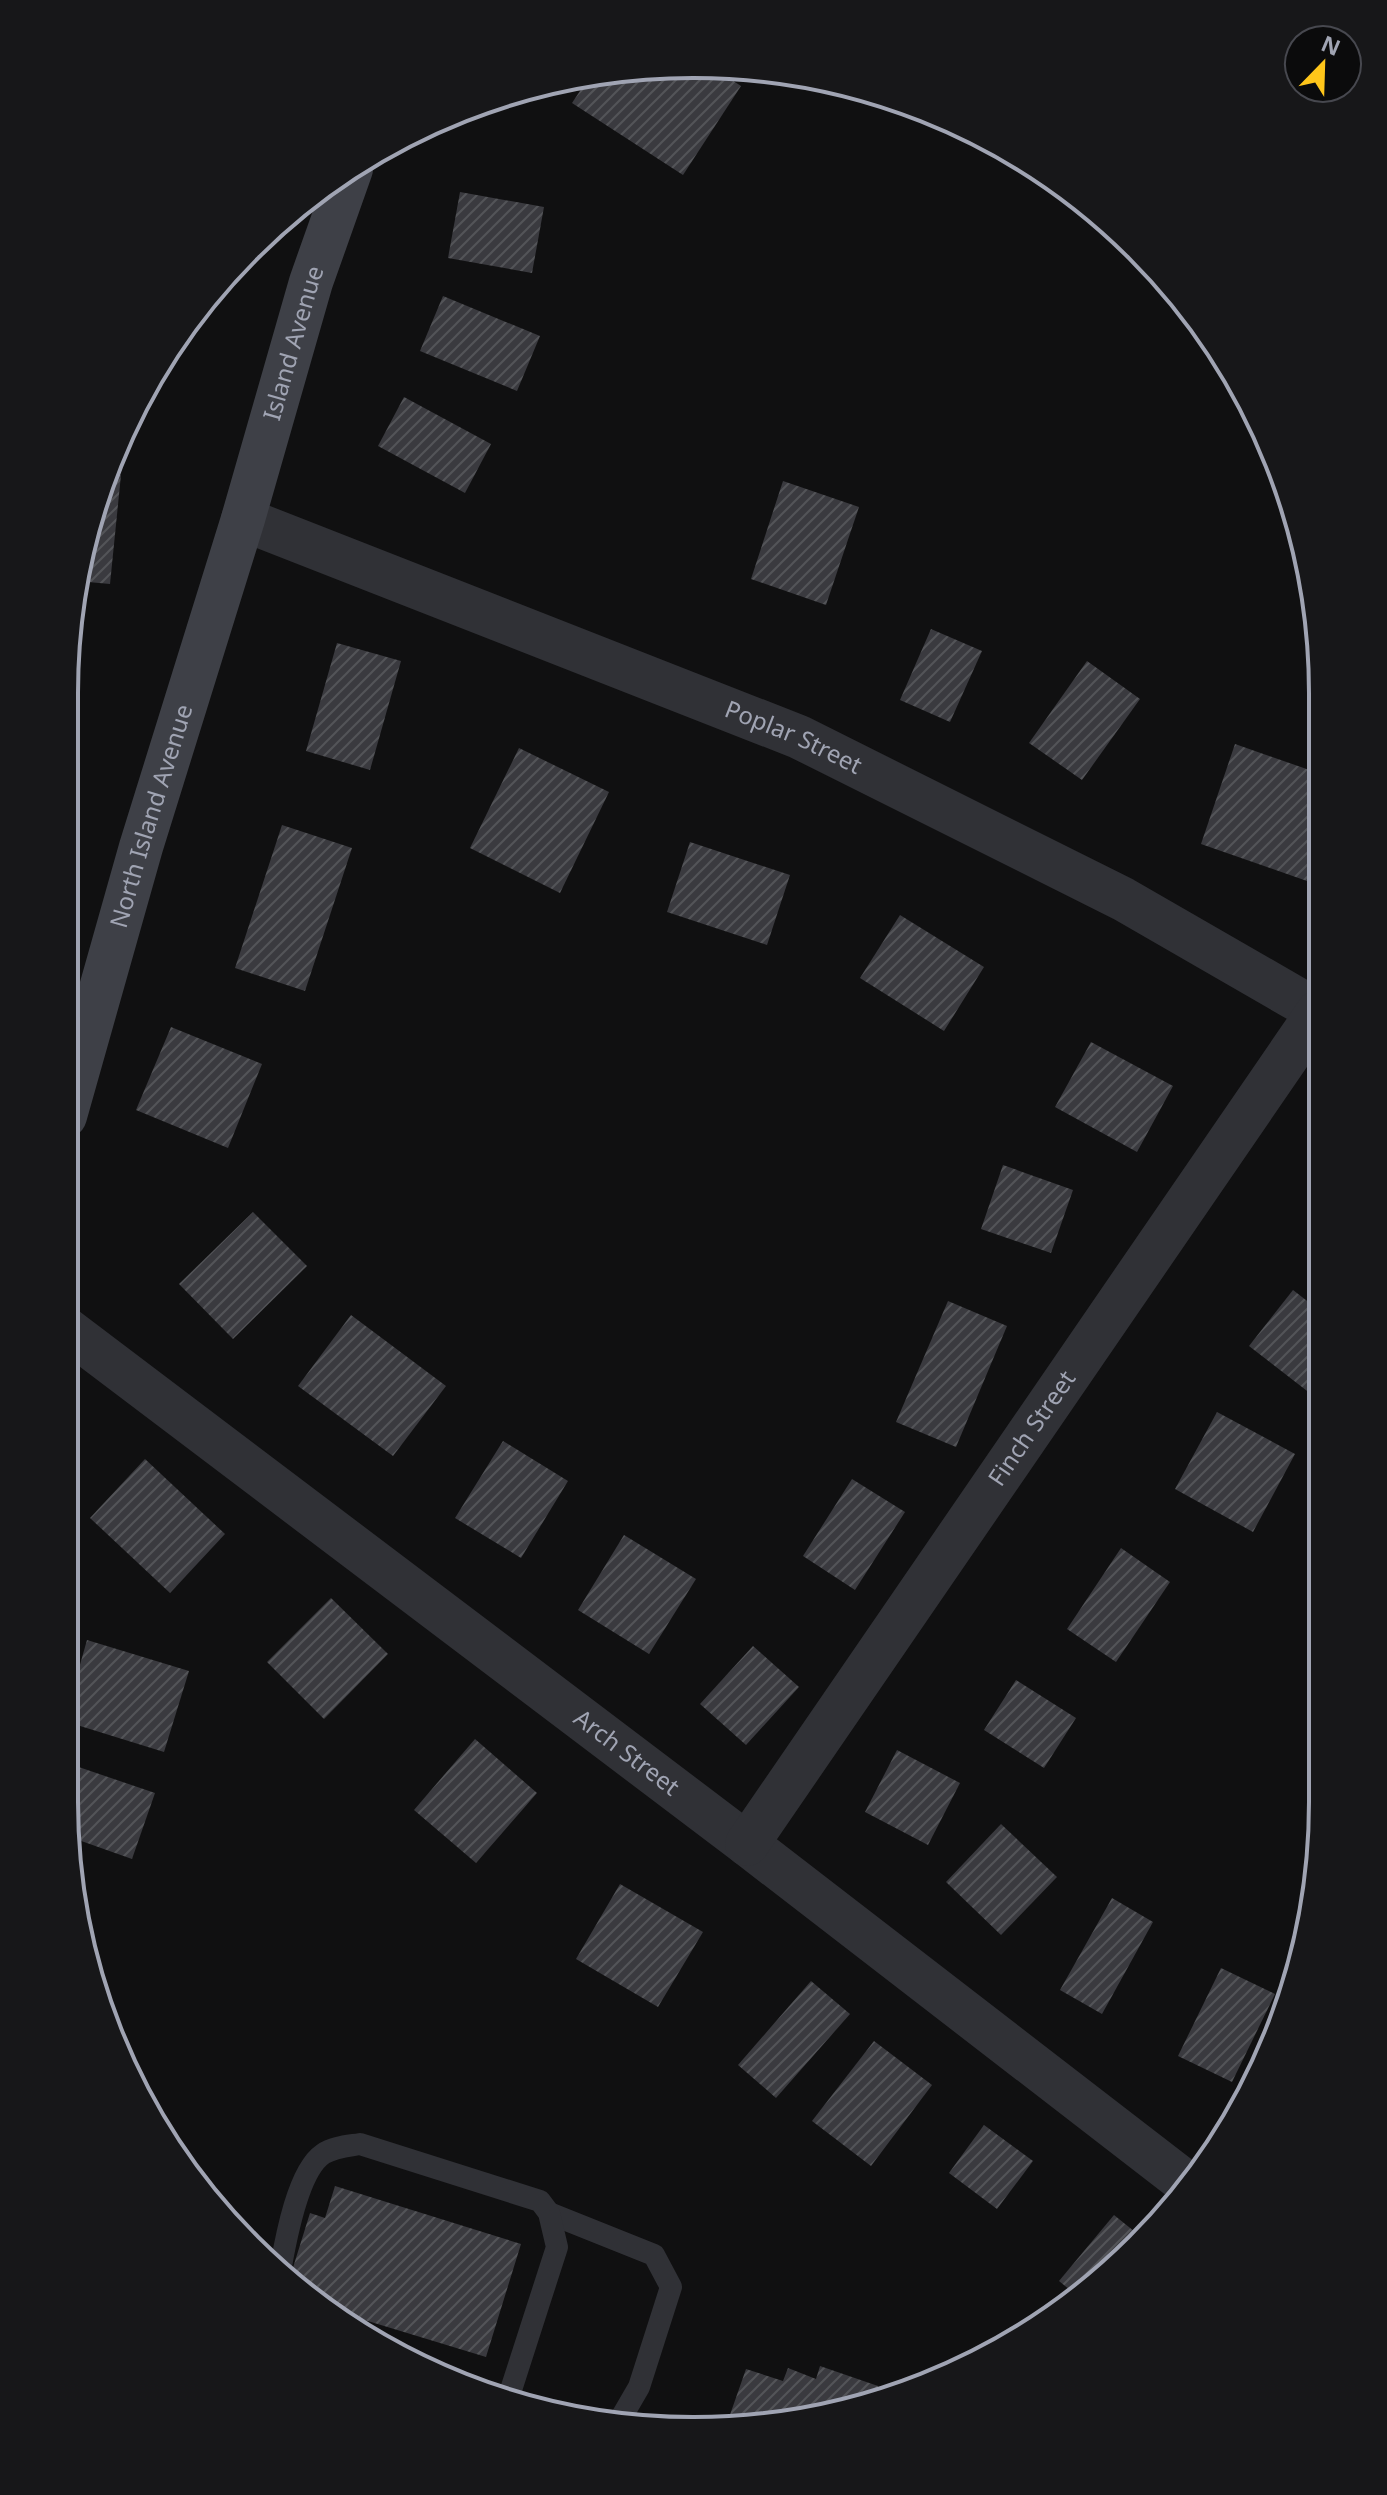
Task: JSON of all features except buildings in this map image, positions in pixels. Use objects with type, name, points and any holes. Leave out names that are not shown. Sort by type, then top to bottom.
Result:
[{"type":"street","name":"Island Avenue","points":[[243,519],[311,282],[345,187]]},
{"type":"street","name":"Poplar Street","points":[[243,519],[799,737],[1123,899],[1309,1006]]},
{"type":"street","name":"North Island Avenue","points":[[78,1070],[141,847],[243,519]]},
{"type":"street","name":"Finch Street","points":[[747,1844],[1309,1027]]},
{"type":"street","name":"Arch Street","points":[[78,1338],[747,1844],[1180,2178]]},
{"type":"lane","points":[[282,2259],[290,2217],[307,2175],[324,2153],[340,2148],[360,2144],[540,2201],[549,2213],[557,2247],[511,2389]]},
{"type":"lane","points":[[549,2213],[654,2255],[671,2287],[639,2387],[624,2413]]}]
